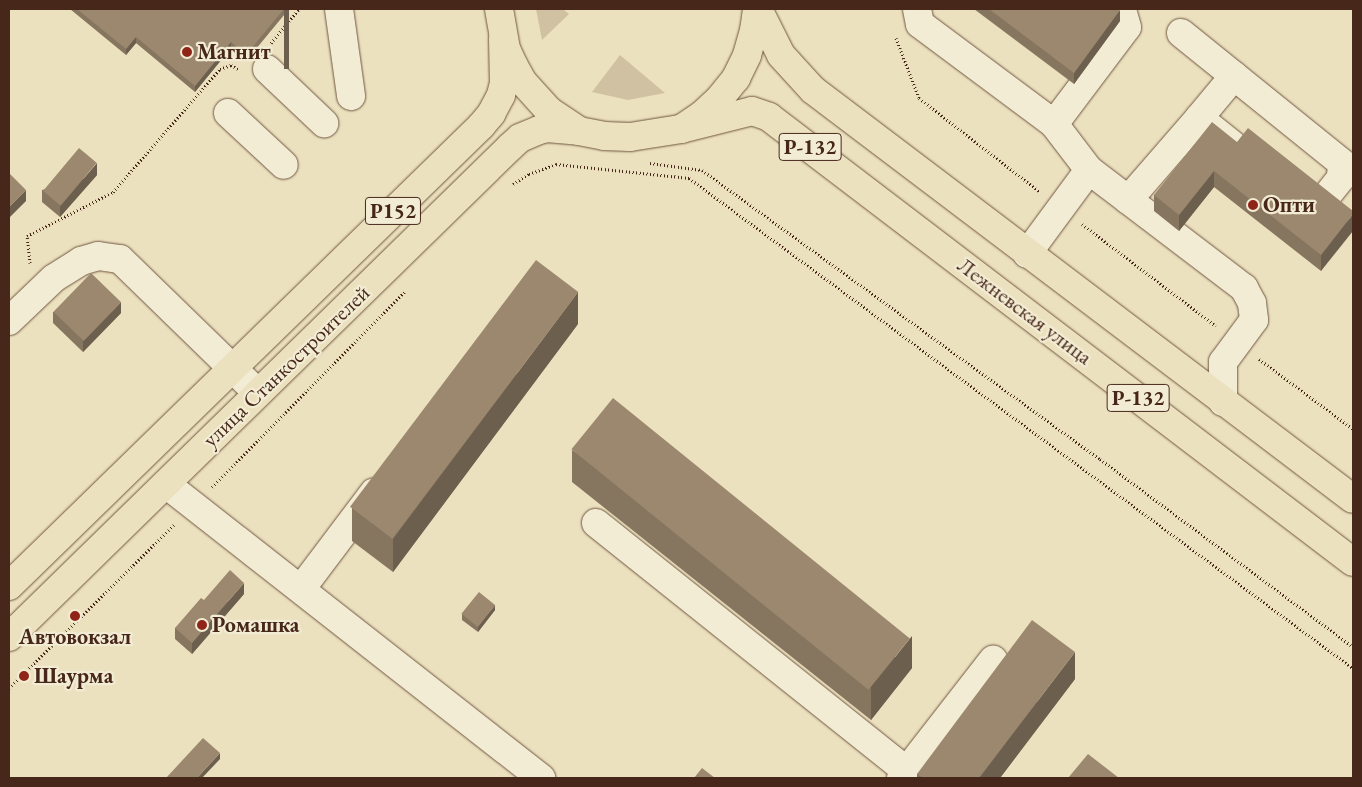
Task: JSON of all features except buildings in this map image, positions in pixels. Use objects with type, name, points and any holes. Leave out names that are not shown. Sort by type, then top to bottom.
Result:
[{"type":"main road","points":[[681,129],[702,115],[720,98],[736,78],[754,31],[758,9]]},
{"type":"main road","name":"Лежневская улица","points":[[758,9],[781,55],[813,90],[1353,500]]},
{"type":"main road","points":[[501,20],[514,66],[528,90],[548,110],[578,131]]},
{"type":"main road","name":"улица Станкостроителей","points":[[9,586],[491,114],[502,95],[504,82],[501,20]]},
{"type":"main road","name":"Лежневская улица","points":[[578,131],[604,136],[630,136],[681,129],[752,111],[776,122],[1353,562]]},
{"type":"main road","name":"улица Станкостроителей","points":[[9,637],[520,138],[531,132],[547,128],[578,131]]},
{"type":"street","points":[[339,9],[351,96]]},
{"type":"street","points":[[917,9],[920,24],[1054,124],[1090,170],[1244,288],[1252,303],[1254,320],[1223,362],[1223,402]]},
{"type":"street","points":[[1054,124],[1127,27],[1122,9]]},
{"type":"street","points":[[1181,33],[1342,163],[1341,178],[1324,220],[1291,193]]},
{"type":"street","points":[[268,57],[324,123]]},
{"type":"street","points":[[1128,200],[1234,76]]},
{"type":"street","points":[[228,113],[284,165]]},
{"type":"street","points":[[1199,118],[1261,168]]},
{"type":"street","points":[[1027,254],[1090,170]]},
{"type":"street","points":[[9,321],[54,278],[72,266],[89,258],[106,256],[120,259],[258,393]]},
{"type":"street","points":[[302,589],[390,470]]},
{"type":"street","points":[[166,484],[541,778]]},
{"type":"street","points":[[596,523],[904,775],[993,660]]},
{"type":"path","points":[[268,57],[299,9]]},
{"type":"path","points":[[896,37],[901,55],[914,80],[919,98],[1062,209],[1353,429]]},
{"type":"path","points":[[113,192],[220,69],[227,65],[238,68]]},
{"type":"path","points":[[645,162],[702,170],[1100,459],[1353,647]]},
{"type":"path","points":[[509,187],[529,174],[556,164],[689,178],[1353,668]]},
{"type":"path","points":[[9,688],[193,506],[406,289]]},
{"type":"shaded area","points":[[536,9],[563,9],[569,14],[542,40]]},
{"type":"shaded area","points":[[620,55],[665,93],[628,100],[592,92]]},
{"type":"place","name":"Магнит","points":[[187,52]]},
{"type":"place","name":"Опти","points":[[1253,205]]},
{"type":"place","name":"Автовокзал","points":[[75,616]]},
{"type":"place","name":"Ромашка","points":[[202,625]]},
{"type":"place","name":"Шаурма","points":[[24,676]]}]
